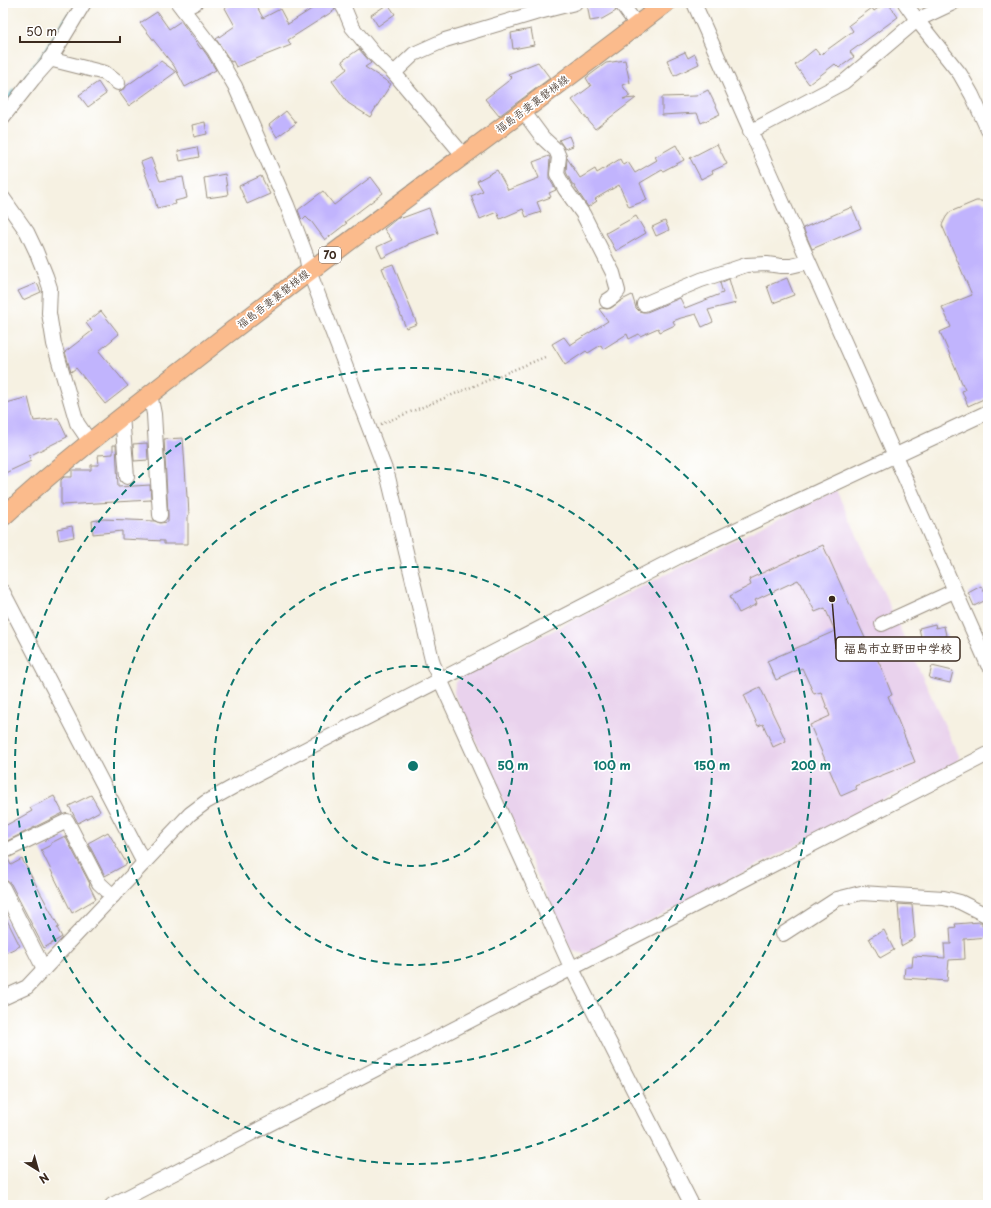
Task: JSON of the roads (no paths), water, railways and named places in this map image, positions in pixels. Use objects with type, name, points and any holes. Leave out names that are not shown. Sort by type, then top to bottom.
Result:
[{"type":"main road","name":"福島吾妻裏磐梯線","points":[[3,517],[90,442],[150,394],[309,271],[666,3]]},
{"type":"street","points":[[3,117],[50,59],[84,3]]},
{"type":"street","points":[[341,3],[352,27],[375,55],[394,73],[464,156]]},
{"type":"street","points":[[394,73],[414,54],[445,40],[574,3]]},
{"type":"street","points":[[621,3],[637,25]]},
{"type":"street","points":[[694,3],[954,591],[984,646],[988,665]]},
{"type":"street","points":[[905,3],[960,74],[972,95],[988,130]]},
{"type":"street","points":[[750,132],[844,82],[917,20],[953,3]]},
{"type":"street","points":[[185,5],[235,86],[287,205],[306,255],[309,271],[388,477],[433,664],[572,968],[692,1205]]},
{"type":"street","points":[[50,59],[105,73],[118,83]]},
{"type":"street","points":[[523,111],[543,138],[556,150],[559,157],[557,174],[582,214],[613,273],[618,291],[607,301]]},
{"type":"street","points":[[3,198],[27,232],[46,276],[50,288],[49,313],[54,344],[77,423],[90,442]]},
{"type":"street","points":[[644,304],[701,280],[746,265],[767,264],[791,266],[808,262]]},
{"type":"street","points":[[150,394],[154,414],[160,515]]},
{"type":"street","points":[[3,998],[27,987],[190,814],[206,802],[682,555],[988,412]]},
{"type":"street","points":[[122,416],[126,477]]},
{"type":"street","points":[[882,624],[954,591]]},
{"type":"street","points":[[3,592],[144,863]]},
{"type":"street","points":[[113,1205],[988,754]]},
{"type":"street","points":[[3,852],[67,821],[99,882],[112,896]]},
{"type":"street","points":[[3,888],[44,969]]},
{"type":"street","points":[[783,934],[837,900],[861,894],[944,898],[960,902],[988,916]]},
{"type":"waterway","points":[[26,77],[42,57],[69,15]]},
{"type":"waterway","points":[[3,106],[14,91]]},
{"type":"place","name":"福島市立野田中学校","points":[[832,599]]}]
